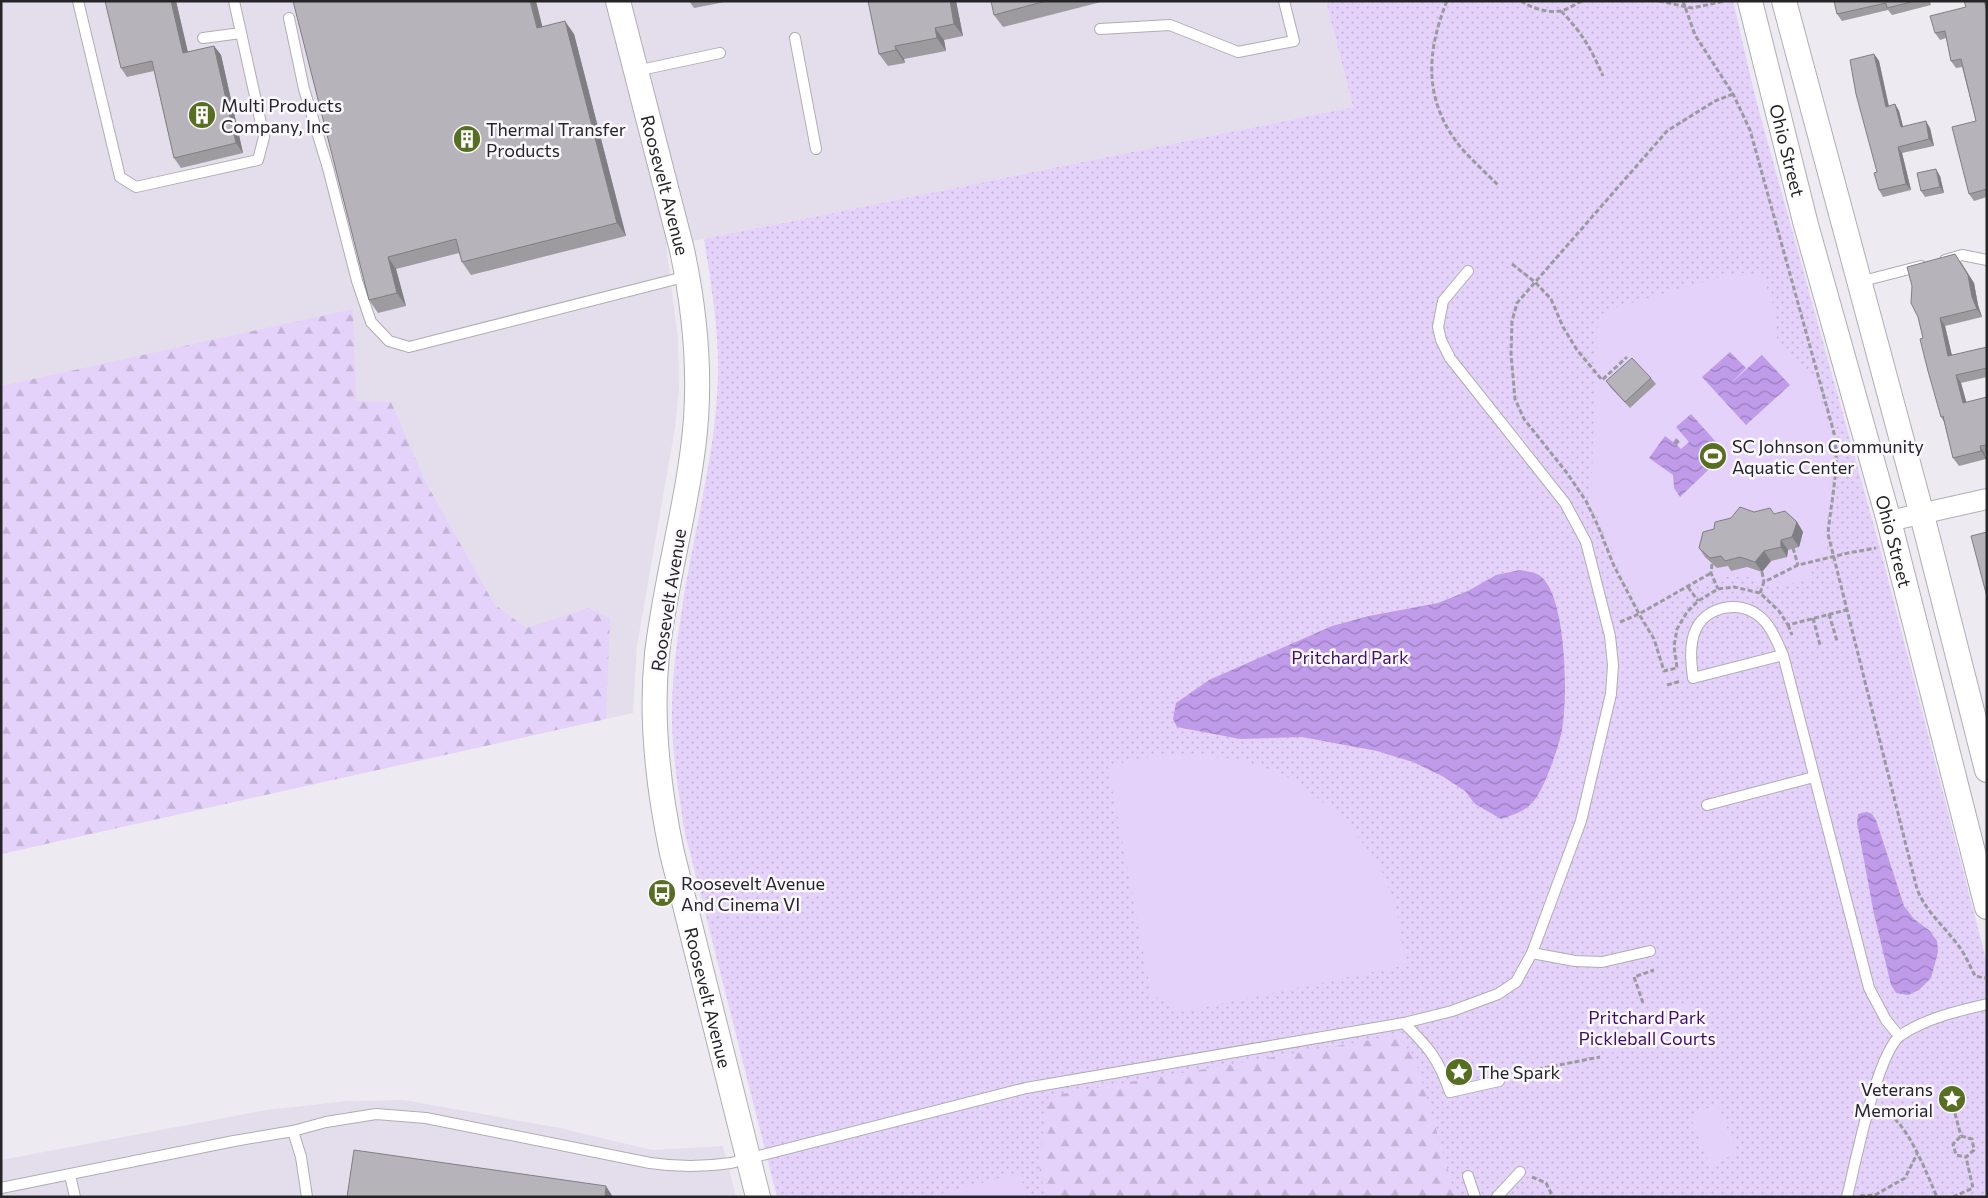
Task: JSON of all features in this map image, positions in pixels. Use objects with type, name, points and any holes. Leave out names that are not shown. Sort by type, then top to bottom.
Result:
[{"type":"street","name":"Roosevelt Avenue","points":[[618,1],[688,276],[696,332],[698,376],[696,420],[657,654],[654,706],[656,758],[663,810],[672,853],[758,1197]]},
{"type":"street","name":"Ohio Street","points":[[1750,1],[1806,225],[1889,521],[1987,907]]},
{"type":"street","name":"Ohio Street","points":[[1784,1],[1922,515],[1987,770]]},
{"type":"street","points":[[1889,521],[1987,499]]},
{"type":"lane","points":[[78,1],[120,177],[136,187],[258,160],[264,138],[234,1]]},
{"type":"lane","points":[[1100,29],[1170,25],[1238,52],[1294,40],[1284,1]]},
{"type":"lane","points":[[290,18],[304,89],[328,168],[357,282],[371,322],[389,341],[409,347],[688,276]]},
{"type":"lane","points":[[203,38],[241,33]]},
{"type":"lane","points":[[795,38],[816,149]]},
{"type":"lane","points":[[636,71],[720,53]]},
{"type":"lane","points":[[1859,282],[1962,255],[1987,260]]},
{"type":"lane","points":[[1,1188],[376,1114],[426,1118],[668,1166],[713,1165],[748,1158],[1026,1088],[1404,1023],[1452,1011],[1498,994],[1516,982],[1532,953],[1582,821],[1612,694],[1614,665],[1608,627],[1586,542],[1565,502],[1450,358],[1441,340],[1438,328],[1443,301],[1468,272]]},
{"type":"lane","points":[[1783,655],[1693,678],[1691,663],[1692,641],[1697,627],[1710,614],[1722,608],[1734,606],[1745,608],[1760,616],[1769,628],[1783,655],[1869,988],[1886,1020],[1899,1036]]},
{"type":"lane","points":[[1707,805],[1814,777]]},
{"type":"lane","points":[[1532,953],[1575,961],[1602,962],[1650,952]]},
{"type":"lane","points":[[1847,1196],[1881,1065],[1899,1036],[1940,1015],[1987,1004]]},
{"type":"lane","points":[[1404,1023],[1428,1047],[1442,1070],[1450,1092],[1499,1082]]},
{"type":"lane","points":[[293,1131],[301,1157],[307,1197]]},
{"type":"lane","points":[[1498,1197],[1520,1172]]},
{"type":"lane","points":[[70,1174],[75,1197]]},
{"type":"lane","points":[[1468,1176],[1474,1197]]},
{"type":"path","points":[[1447,1],[1435,37],[1431,59],[1435,102],[1442,118],[1463,150],[1498,185]]},
{"type":"path","points":[[1521,1],[1528,6],[1543,10],[1561,11],[1582,1]]},
{"type":"path","points":[[1660,1],[1685,7],[1702,7],[1725,1]]},
{"type":"path","points":[[1683,1],[1695,36],[1733,94],[1750,130],[1834,433],[1837,470],[1828,534],[1917,889],[1921,901],[1958,945],[1975,976],[1985,978]]},
{"type":"path","points":[[1561,11],[1576,27],[1590,47],[1603,76]]},
{"type":"path","points":[[1733,94],[1715,101],[1667,130],[1517,303],[1512,321],[1511,354],[1515,399],[1524,419],[1567,473],[1586,501],[1614,566],[1654,639],[1664,671],[1677,668],[1674,646],[1677,629],[1687,612],[1698,601],[1718,589],[1734,587],[1760,593],[1779,610],[1792,635]]},
{"type":"path","points":[[1512,264],[1535,282],[1551,298],[1563,326],[1577,350],[1602,380],[1627,357]]},
{"type":"path","points":[[1675,444],[1678,440]]},
{"type":"path","points":[[1793,548],[1798,566]]},
{"type":"path","points":[[1764,582],[1798,566],[1833,556],[1880,548]]},
{"type":"path","points":[[1712,564],[1711,573],[1718,589]]},
{"type":"path","points":[[1760,593],[1764,582],[1762,572]]},
{"type":"path","points":[[1608,627],[1639,614],[1711,573]]},
{"type":"path","points":[[1688,587],[1698,601]]},
{"type":"path","points":[[1788,625],[1846,610]]},
{"type":"path","points":[[1829,614],[1837,641]]},
{"type":"path","points":[[1813,618],[1820,645]]},
{"type":"path","points":[[1643,1003],[1634,977],[1654,970]]},
{"type":"path","points":[[1523,1072],[1600,1057]]},
{"type":"path","points":[[1953,1106],[1957,1103],[1959,1097],[1955,1092],[1950,1091],[1946,1094],[1945,1100],[1949,1105],[1953,1106],[1961,1136]]},
{"type":"path","points":[[1869,1107],[1890,1113],[1898,1121],[1917,1153],[1937,1197]]},
{"type":"path","points":[[1961,1136],[1972,1139],[1974,1150],[1966,1158]]},
{"type":"path","points":[[1961,1136],[1953,1144],[1956,1155],[1966,1158]]},
{"type":"path","points":[[1847,1196],[1875,1195],[1889,1188],[1905,1178],[1917,1153]]},
{"type":"path","points":[[1953,1197],[1974,1188],[1966,1158]]},
{"type":"path","points":[[1520,1172],[1546,1183],[1553,1197]]},
{"type":"shaded area","points":[[1,1],[1326,1],[1353,107],[704,239],[666,245],[678,338],[679,390],[675,428],[637,646],[633,713],[1,854]]},
{"type":"shaded area","points":[[404,1100],[560,1128],[652,1150],[723,1146],[736,1197],[1,1197],[1,1160],[266,1110],[348,1101]]},
{"type":"green space","name":"Pritchard Park","points":[[1326,1],[1733,1],[1755,96],[1880,548],[1987,963],[1987,1197],[777,1197],[684,829],[673,743],[672,697],[674,667],[685,591],[713,437],[718,375],[714,307],[704,239],[1353,107]]},
{"type":"green space","name":"SC Johnson Community Aquatic Center","points":[[1746,273],[1760,276],[1773,306],[1777,339],[1815,379],[1832,441],[1833,472],[1825,535],[1828,556],[1809,561],[1813,578],[1778,587],[1749,577],[1723,577],[1698,585],[1645,616],[1619,568],[1591,504],[1597,328],[1607,313],[1618,307],[1730,274]]},
{"type":"green space","points":[[353,309],[356,401],[391,402],[425,481],[494,604],[526,628],[589,608],[610,618],[606,719],[1,854],[1,386]]},
{"type":"green space","points":[[1200,755],[1245,761],[1287,777],[1327,805],[1354,832],[1380,866],[1397,912],[1406,965],[1181,1012],[1151,994],[1108,766],[1149,757]]},
{"type":"green space","points":[[1690,1002],[1696,1036],[1680,1039],[1673,1005]]},
{"type":"green space","points":[[1664,1006],[1671,1041],[1656,1044],[1649,1010]]},
{"type":"green space","points":[[1639,1011],[1646,1046],[1631,1048],[1624,1014]]},
{"type":"green space","points":[[1614,1016],[1621,1051],[1606,1054],[1599,1019]]},
{"type":"green space","points":[[1399,1035],[1417,1065],[1456,1197],[1046,1197],[1038,1162],[1050,1096]]},
{"type":"green space","points":[[1717,1104],[1738,1153],[1710,1165],[1690,1116]]},
{"type":"green space","points":[[1020,1173],[1026,1197],[928,1197]]},
{"type":"water","points":[[1730,352],[1746,368],[1729,385],[1762,355],[1790,385],[1746,425],[1702,377]]},
{"type":"water","points":[[1691,414],[1726,453],[1680,497],[1674,488],[1673,475],[1649,458],[1665,436],[1673,442],[1676,438],[1680,442],[1677,445],[1681,449],[1689,442],[1676,427]]},
{"type":"water","points":[[1520,570],[1539,575],[1548,586],[1555,602],[1563,648],[1565,695],[1562,730],[1550,769],[1536,799],[1528,807],[1517,813],[1501,819],[1475,804],[1465,791],[1444,777],[1413,762],[1377,751],[1302,737],[1240,739],[1177,727],[1173,719],[1176,703],[1209,680],[1332,626],[1369,616],[1438,603],[1468,591],[1496,575]]},
{"type":"water","points":[[1867,812],[1872,814],[1876,820],[1904,906],[1914,919],[1930,931],[1937,941],[1938,952],[1931,978],[1919,990],[1908,995],[1896,993],[1891,985],[1874,914],[1857,823],[1858,814]]},
{"type":"building","name":"Multi Products Company, Inc","points":[[105,1],[171,1],[183,53],[214,46],[236,143],[174,158],[152,61],[121,68]]},
{"type":"building","name":"Thermal Transfer Products","points":[[293,1],[530,1],[537,28],[565,21],[617,223],[462,262],[456,239],[388,257],[397,293],[369,300]]},
{"type":"building","points":[[868,1],[950,1],[954,24],[935,28],[937,38],[895,46],[896,50],[879,54]]},
{"type":"building","points":[[991,1],[1046,1],[994,15]]},
{"type":"building","points":[[1834,1],[1915,1],[1887,8],[1886,3],[1837,14]]},
{"type":"building","points":[[1964,1],[1984,1],[1987,12],[1987,189],[1969,194],[1952,127],[1976,121],[1961,59],[1951,61],[1945,31],[1935,33],[1930,16],[1966,7]]},
{"type":"building","points":[[1874,54],[1886,107],[1895,104],[1901,127],[1926,121],[1929,139],[1898,147],[1906,184],[1879,190],[1874,173],[1877,172],[1856,94],[1850,60]]},
{"type":"building","points":[[1936,169],[1940,187],[1921,191],[1917,173]]},
{"type":"building","points":[[1955,254],[1968,275],[1972,297],[1977,309],[1940,318],[1948,356],[1987,347],[1987,368],[1956,375],[1963,403],[1987,397],[1987,445],[1980,446],[1981,451],[1953,458],[1943,416],[1941,417],[1920,339],[1923,338],[1918,317],[1911,303],[1912,286],[1907,267]]},
{"type":"building","points":[[1632,358],[1651,378],[1625,402],[1606,381]]},
{"type":"building","points":[[1740,507],[1754,512],[1770,508],[1774,514],[1785,511],[1797,522],[1792,537],[1781,540],[1781,547],[1764,551],[1755,562],[1740,557],[1725,561],[1721,556],[1710,558],[1699,548],[1703,532],[1714,529],[1715,522],[1731,518]]},
{"type":"building","points":[[1987,532],[1987,597],[1971,536]]},
{"type":"building","points":[[354,1150],[606,1186],[605,1197],[347,1197]]},
{"type":"place","name":"Multi Products Company, Inc","points":[[202,115]]},
{"type":"place","name":"Thermal Transfer Products","points":[[467,139]]},
{"type":"place","name":"SC Johnson Community Aquatic Center","points":[[1713,456]]},
{"type":"place","name":"Roosevelt Avenue And Cinema VI","points":[[662,893]]},
{"type":"place","name":"The Spark","points":[[1459,1072]]},
{"type":"place","name":"Veterans Memorial","points":[[1952,1099]]},
{"type":"park label","name":"Pritchard Park Pickleball Courts","points":[[1647,1027]]}]
